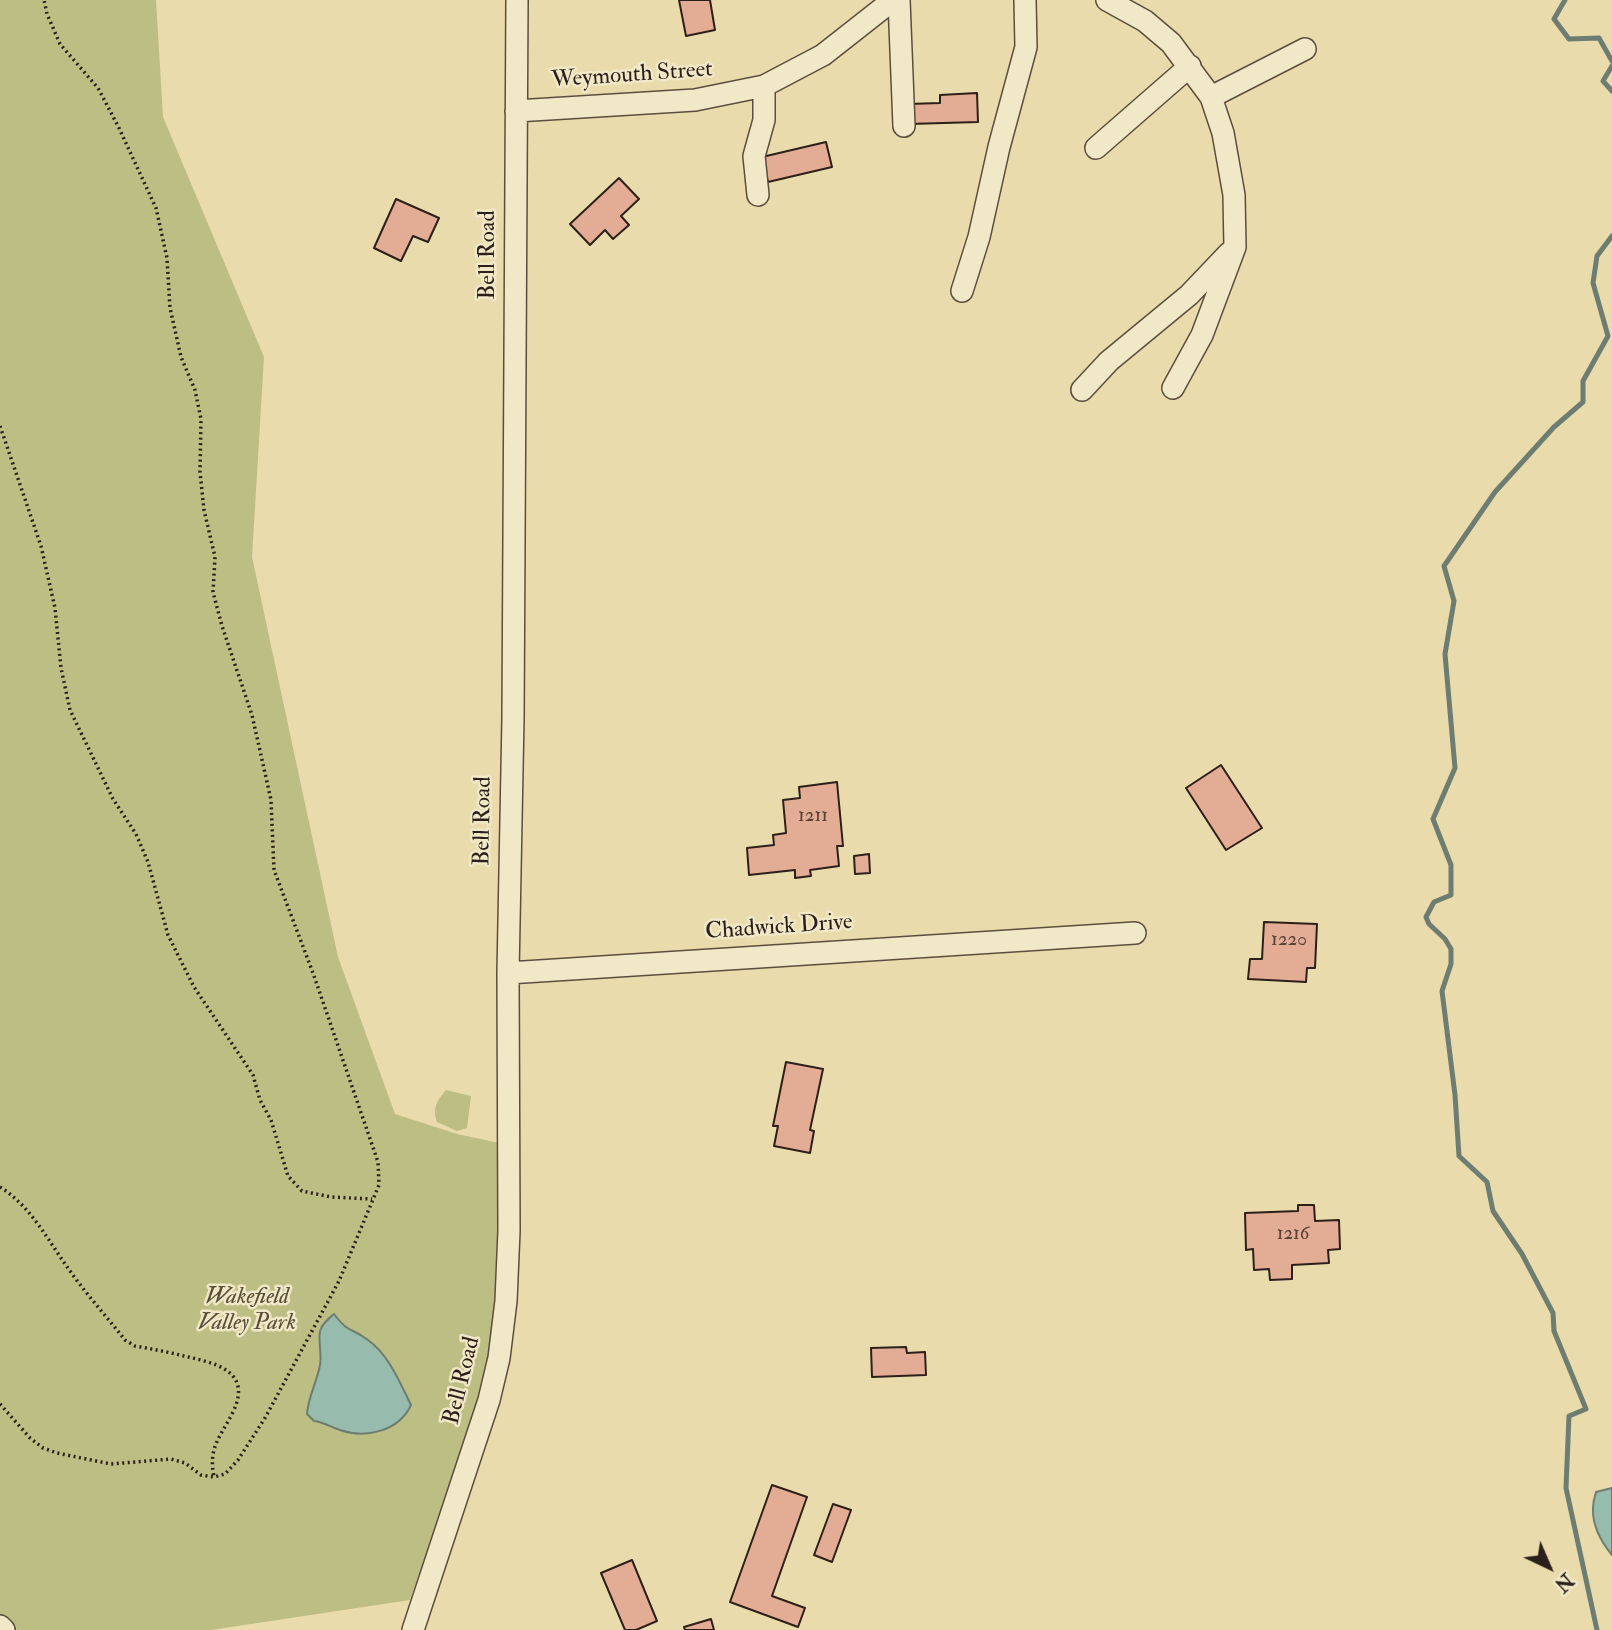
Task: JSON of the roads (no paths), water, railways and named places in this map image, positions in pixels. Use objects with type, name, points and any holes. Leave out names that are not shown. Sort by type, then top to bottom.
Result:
[{"type":"street","name":"Bell Road","points":[[413,1630],[489,1400],[499,1358],[506,1301],[509,1230],[508,973],[513,718],[517,0]]},
{"type":"street","name":"Weymouth Street","points":[[516,111],[695,100],[764,86],[823,55],[893,0]]},
{"type":"street","points":[[899,0],[904,126]]},
{"type":"street","points":[[962,291],[979,237],[999,147],[1026,47],[1025,0]]},
{"type":"street","points":[[1107,0],[1145,20],[1171,43],[1211,97],[1223,133],[1234,195],[1235,247],[1202,335],[1173,388]]},
{"type":"street","points":[[1211,97],[1305,49]]},
{"type":"street","points":[[1096,148],[1190,66]]},
{"type":"street","points":[[758,195],[754,156],[764,120],[764,86]]},
{"type":"street","points":[[1082,390],[1109,361],[1189,295],[1235,247]]},
{"type":"street","name":"Chadwick Drive","points":[[508,973],[1135,933]]},
{"type":"waterway","points":[[1565,0],[1554,19],[1569,39],[1599,38],[1612,61]]},
{"type":"waterway","points":[[1612,66],[1603,81],[1612,91]]},
{"type":"waterway","points":[[1597,1630],[1566,1488],[1569,1416],[1586,1409],[1554,1331],[1553,1313],[1522,1254],[1493,1211],[1487,1182],[1459,1156],[1455,1095],[1442,991],[1451,964],[1451,949],[1426,917],[1434,902],[1451,895],[1451,865],[1433,819],[1455,768],[1445,654],[1454,601],[1444,566],[1495,492],[1554,427],[1583,402],[1583,381],[1608,336],[1593,283],[1597,256],[1612,236]]},
{"type":"park label","name":"Wakefield Valley Park","points":[[247,1311]]}]
